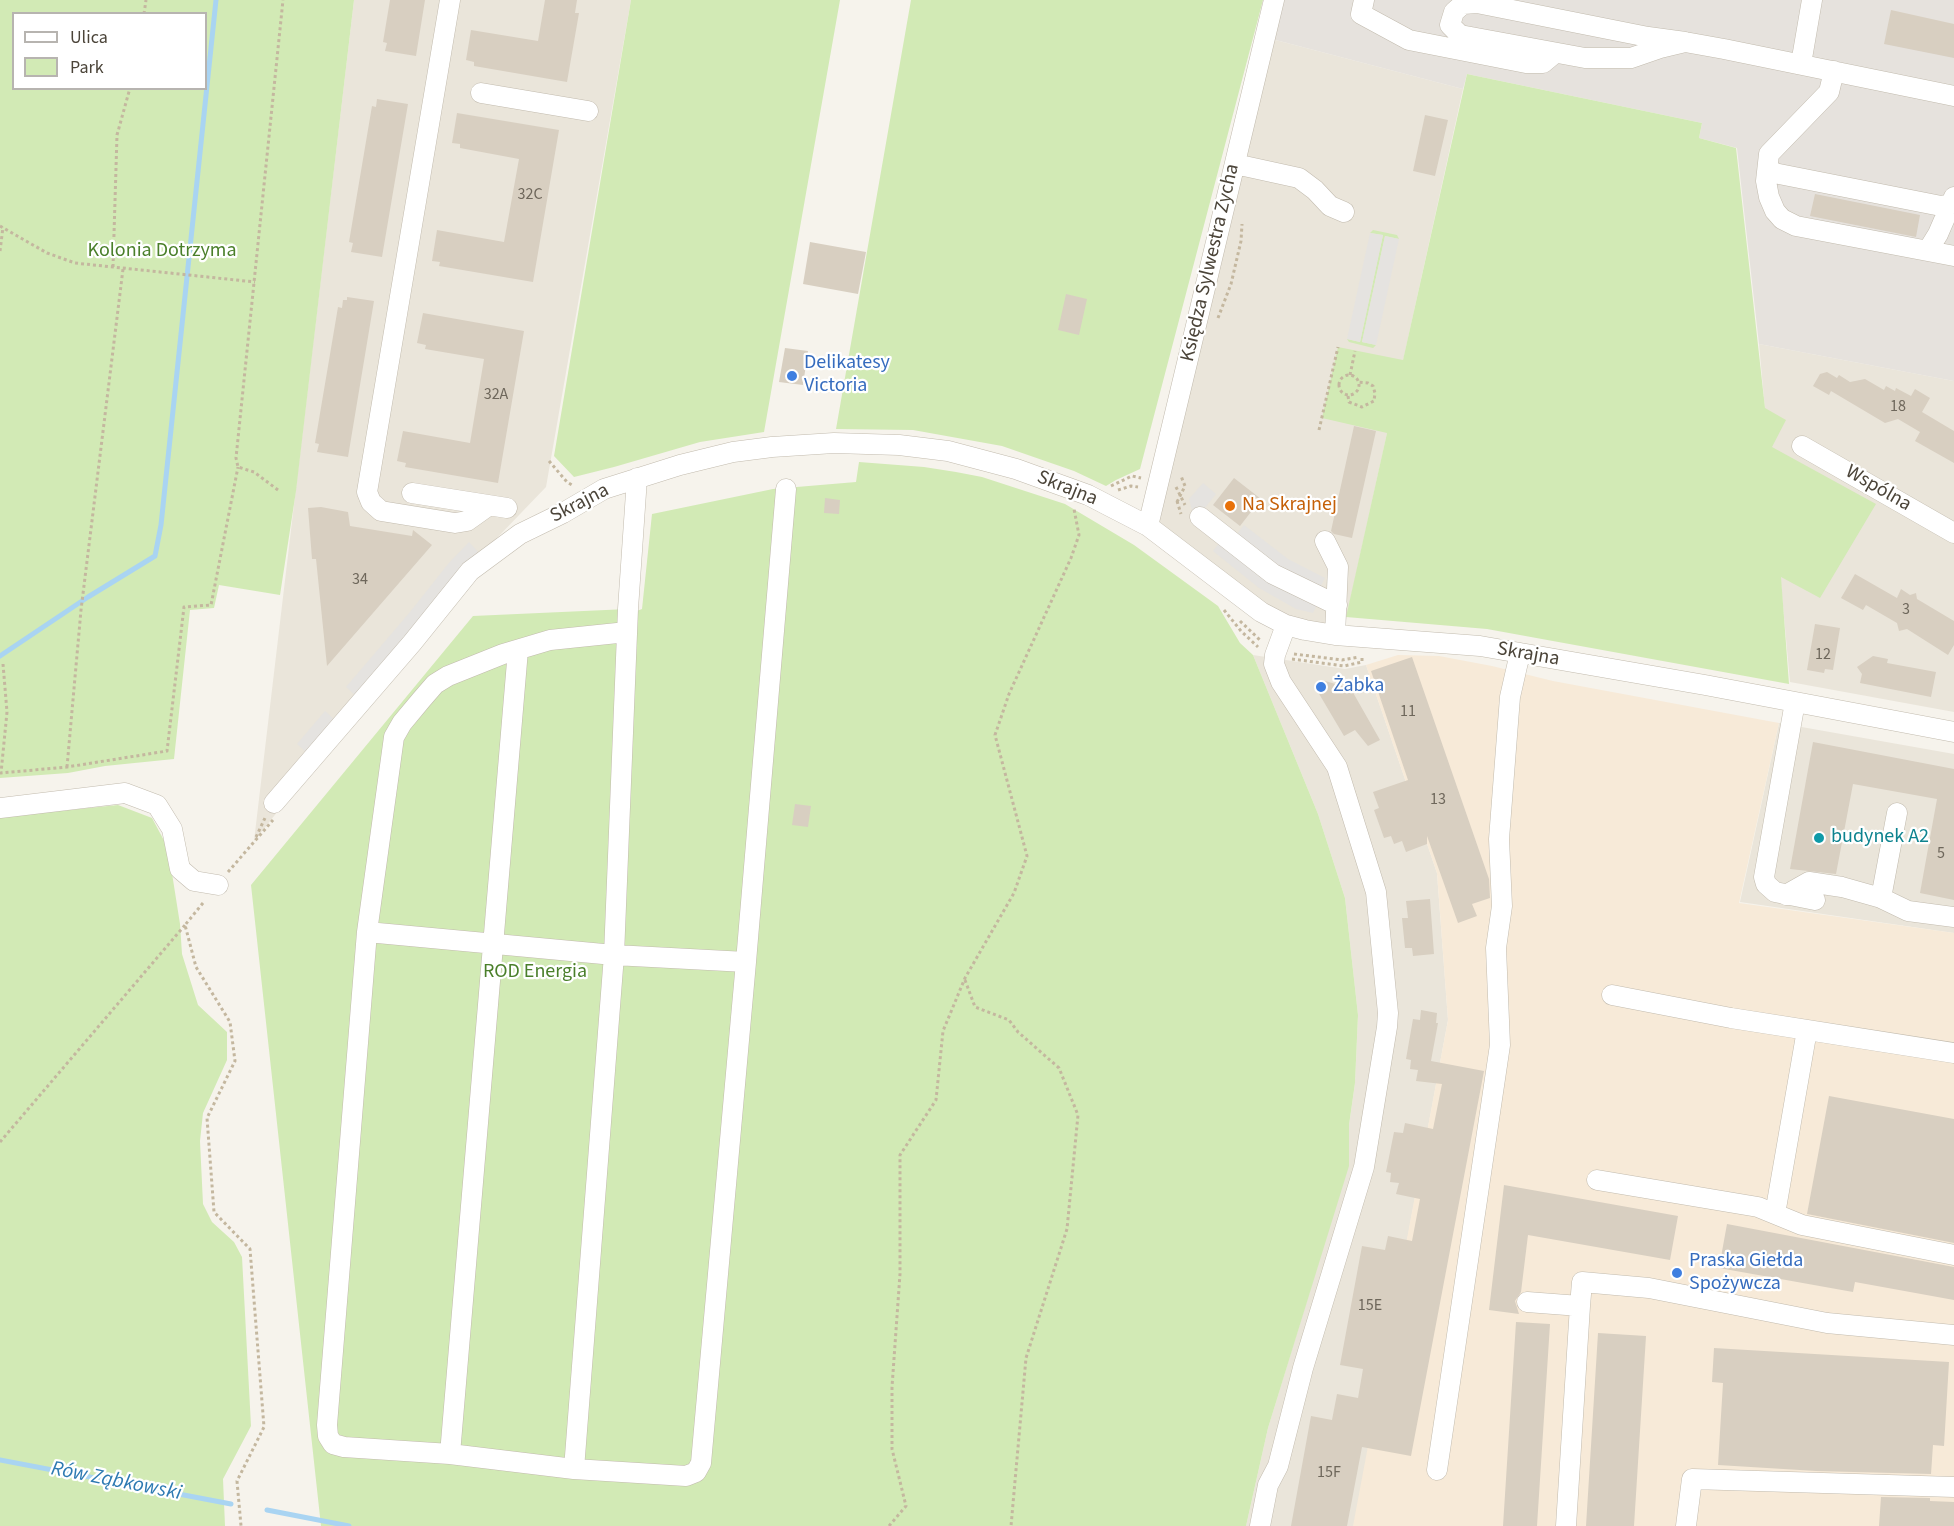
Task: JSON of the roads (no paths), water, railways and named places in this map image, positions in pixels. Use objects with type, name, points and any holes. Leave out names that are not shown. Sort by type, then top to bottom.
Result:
[{"type":"street","points":[[412,493],[498,507],[467,521],[454,523],[381,511],[375,507],[367,492],[450,0]]},
{"type":"street","name":"Księdza Sylwestra Zycha","points":[[1148,526],[1274,0]]},
{"type":"street","points":[[1364,0],[1361,14],[1409,40],[1526,63],[1544,63],[1555,52]]},
{"type":"street","points":[[1801,64],[1812,0]]},
{"type":"street","points":[[1685,42],[1631,58],[1585,58],[1460,35],[1450,25],[1454,12],[1463,4],[1477,3],[1648,37],[1685,42],[1801,64],[1954,96]]},
{"type":"street","points":[[1834,71],[1829,92],[1769,160],[1766,181],[1775,211],[1782,219],[1796,226],[1954,256]]},
{"type":"street","points":[[481,93],[588,111]]},
{"type":"street","points":[[1769,160],[1774,173],[1941,206],[1953,200]]},
{"type":"street","points":[[1235,164],[1299,178],[1315,190],[1330,206],[1344,212]]},
{"type":"street","points":[[1925,250],[1930,247],[1938,234],[1953,200]]},
{"type":"street","name":"Skrajna","points":[[274,803],[412,643],[470,571],[520,534],[604,489],[637,478],[711,457],[772,447],[834,443],[899,445],[948,451],[1016,469],[1088,495],[1148,526],[1261,612],[1286,625],[1335,635],[1438,642],[1520,653],[1954,732]]},
{"type":"street","name":"Wspólna","points":[[1802,446],[1954,532]]},
{"type":"street","points":[[574,1469],[614,955],[627,632],[637,478]]},
{"type":"street","points":[[627,632],[550,640],[448,676],[435,684],[402,723],[394,737],[367,932],[327,1425],[328,1436],[333,1444],[344,1448],[450,1454],[574,1469],[686,1476],[696,1472],[701,1463],[786,489]]},
{"type":"street","points":[[1200,517],[1274,574],[1337,605]]},
{"type":"street","points":[[1325,540],[1338,567],[1335,635]]},
{"type":"street","points":[[1260,1526],[1268,1485],[1278,1466],[1303,1368],[1364,1167],[1388,1013],[1376,892],[1337,767],[1281,682],[1274,664],[1286,625]]},
{"type":"street","points":[[450,1454],[518,650]]},
{"type":"street","points":[[1437,1470],[1500,1045],[1496,948],[1502,906],[1499,839],[1510,697],[1520,653]]},
{"type":"street","points":[[1794,702],[1764,877],[1766,884],[1774,892],[1815,900]]},
{"type":"street","points":[[0,808],[125,793],[157,805],[172,830],[180,869],[194,881],[218,885]]},
{"type":"street","points":[[1881,898],[1897,813]]},
{"type":"street","points":[[1786,895],[1809,882],[1842,887],[1881,898],[1908,911],[1954,917]]},
{"type":"street","points":[[367,932],[614,955],[746,962]]},
{"type":"street","points":[[1612,995],[1807,1030],[1954,1053]]},
{"type":"street","points":[[1775,1214],[1807,1030]]},
{"type":"street","points":[[1597,1180],[1758,1207],[1802,1225],[1954,1255]]},
{"type":"street","points":[[1566,1526],[1582,1282],[1649,1288],[1827,1323],[1954,1335]]},
{"type":"street","points":[[1527,1302],[1580,1306]]},
{"type":"street","points":[[1686,1526],[1692,1479],[1954,1487]]},
{"type":"waterway","points":[[207,86],[216,0]]},
{"type":"waterway","points":[[0,656],[88,597],[155,556],[161,525],[207,90]]},
{"type":"waterway","name":"Rów Ząbkowski","points":[[0,1460],[231,1504]]},
{"type":"waterway","name":"Rów Ząbkowski","points":[[267,1510],[349,1526]]},
{"type":"place","name":"Delikatesy Victoria","points":[[792,376]]},
{"type":"place","name":"Na Skrajnej","points":[[1230,506]]},
{"type":"place","name":"Żabka","points":[[1321,687]]},
{"type":"place","name":"budynek A2","points":[[1819,838]]},
{"type":"place","name":"Praska Giełda Spożywcza","points":[[1677,1273]]},
{"type":"park label","name":"Kolonia Dotrzyma","points":[[162,252]]},
{"type":"park label","name":"ROD Energia","points":[[535,973]]}]
